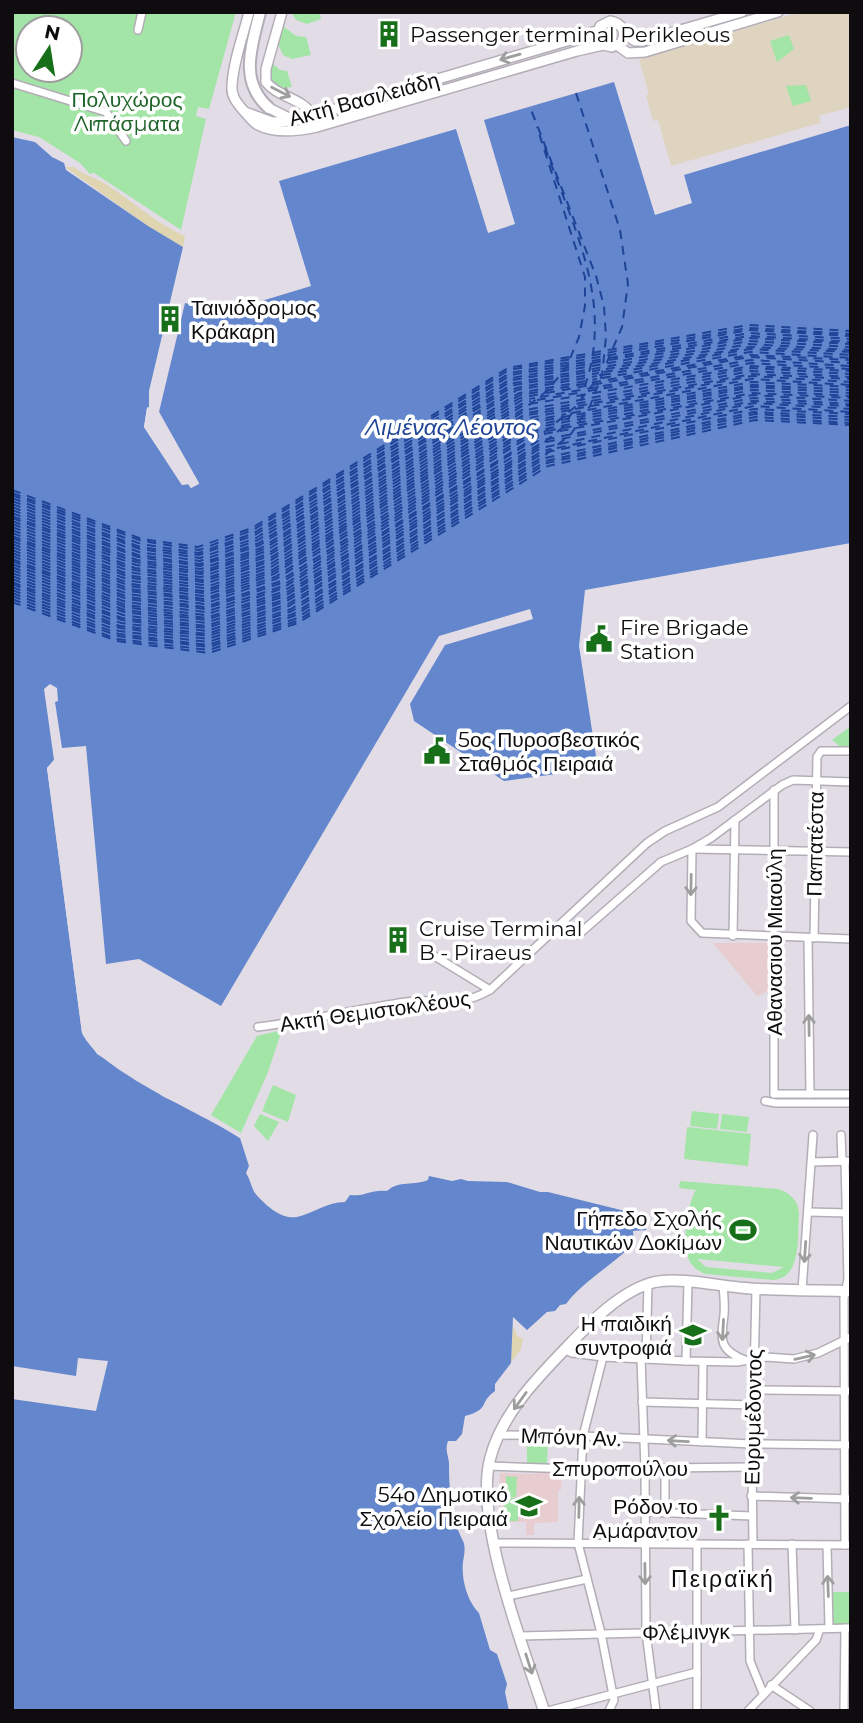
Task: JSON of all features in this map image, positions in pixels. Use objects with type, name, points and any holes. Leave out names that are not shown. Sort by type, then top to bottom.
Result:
[{"type":"main road","points":[[260,12],[249,58],[249,72],[255,91],[269,108]]},
{"type":"main road","points":[[546,1711],[508,1596],[494,1543],[487,1497],[488,1466],[498,1435],[531,1386],[600,1315],[631,1292],[648,1284],[661,1281],[756,1289],[848,1291]]},
{"type":"street","points":[[138,30],[142,12]]},
{"type":"street","points":[[246,113],[236,102],[232,85],[249,12]]},
{"type":"street","points":[[282,12],[266,69],[266,82],[277,93],[304,104],[317,127]]},
{"type":"street","name":"Ακτή Βασιλειάδη","points":[[246,113],[272,121],[295,121],[577,38],[598,30],[603,23],[614,21],[620,25],[624,34],[635,41],[643,41],[742,12]]},
{"type":"street","name":"Ακτή Βασιλειάδη","points":[[246,113],[257,124],[270,129],[296,130],[317,127],[603,44],[607,47],[617,46],[628,53],[645,52],[778,12]]},
{"type":"street","points":[[598,30],[599,40],[603,44]]},
{"type":"street","points":[[617,46],[624,34]]},
{"type":"street","points":[[12,83],[106,111],[126,141]]},
{"type":"street","points":[[269,108],[295,121]]},
{"type":"street","name":"Ακτή Θεμιστοκλέους","points":[[258,1027],[410,1001],[464,1002],[490,990],[647,843],[665,831],[718,807],[851,706]]},
{"type":"street","name":"Παπατέστα","points":[[810,1094],[811,939],[817,757],[821,751],[851,751]]},
{"type":"street","points":[[578,935],[662,862],[692,849],[774,790],[793,780],[851,782]]},
{"type":"street","name":"Αθανασιου Μιαούλη","points":[[774,790],[774,1094]]},
{"type":"street","points":[[733,936],[735,820]]},
{"type":"street","points":[[692,849],[851,852]]},
{"type":"street","points":[[692,849],[691,921],[702,933],[851,939]]},
{"type":"street","points":[[423,949],[490,990]]},
{"type":"street","points":[[851,1094],[774,1094],[765,1101],[851,1103]]},
{"type":"street","points":[[802,1290],[813,1135]]},
{"type":"street","points":[[494,1543],[848,1545],[849,1213],[846,1161],[841,1135]]},
{"type":"street","points":[[812,1161],[846,1161]]},
{"type":"street","points":[[808,1212],[849,1213]]},
{"type":"street","points":[[686,1361],[688,1282]]},
{"type":"street","points":[[648,1284],[642,1402],[646,1632],[656,1711]]},
{"type":"street","points":[[723,1286],[725,1306],[720,1336],[733,1354],[751,1359]]},
{"type":"street","name":"Ευρυμέδοντος","points":[[756,1289],[751,1359],[754,1405],[748,1631],[751,1667],[763,1693]]},
{"type":"street","points":[[565,1349],[572,1353],[603,1357],[704,1362],[794,1359],[806,1357],[847,1339]]},
{"type":"street","points":[[603,1357],[583,1436],[578,1543],[601,1633],[614,1700],[609,1711]]},
{"type":"street","points":[[702,1442],[704,1362]]},
{"type":"street","points":[[754,1390],[847,1391]]},
{"type":"street","points":[[642,1402],[754,1405]]},
{"type":"street","name":"Μπόνη Αν.","points":[[498,1435],[847,1445]]},
{"type":"street","name":"Σπυροπούλου","points":[[488,1466],[580,1469],[752,1467]]},
{"type":"street","points":[[665,1468],[665,1513]]},
{"type":"street","points":[[751,1496],[847,1499]]},
{"type":"street","points":[[646,1512],[752,1516]]},
{"type":"street","points":[[697,1544],[697,1711]]},
{"type":"street","points":[[792,1544],[794,1630]]},
{"type":"street","points":[[748,1711],[825,1629],[827,1545]]},
{"type":"street","points":[[508,1596],[587,1579]]},
{"type":"street","points":[[844,1711],[848,1628]]},
{"type":"street","name":"Φλέμινγκ","points":[[520,1636],[848,1628]]},
{"type":"street","points":[[546,1711],[697,1672]]},
{"type":"street","points":[[771,1685],[810,1711]]},
{"type":"shaded area","points":[[801,12],[851,12],[851,107],[819,116],[820,123],[671,166],[658,120],[653,121],[639,59]]},
{"type":"shaded area","points":[[713,943],[773,943],[773,989],[757,996]]},
{"type":"shaded area","name":"54ο Δημοτικό Σχολείο Πειραιά","points":[[500,1473],[562,1474],[561,1490],[558,1491],[558,1522],[534,1523],[534,1535],[526,1535],[526,1522],[501,1522],[498,1496]]},
{"type":"green space","name":"Πολυχώρος Λιπάσματα","points":[[12,12],[236,12],[209,109],[198,107],[196,116],[206,119],[181,230],[94,173],[90,174],[80,163],[39,137],[12,130]]},
{"type":"green space","points":[[291,12],[319,12],[321,19],[307,24],[296,20]]},
{"type":"green space","points":[[283,26],[296,36],[306,37],[311,55],[292,59],[283,55],[278,44]]},
{"type":"green space","points":[[789,35],[794,49],[777,62],[770,41]]},
{"type":"green space","points":[[272,63],[280,70],[287,71],[292,87],[281,88],[274,85],[270,72]]},
{"type":"green space","points":[[806,85],[811,101],[793,106],[786,86]]},
{"type":"green space","points":[[851,726],[851,749],[843,749],[832,740]]},
{"type":"green space","points":[[282,1030],[268,1072],[241,1133],[211,1115],[257,1036]]},
{"type":"green space","points":[[273,1085],[296,1095],[288,1122],[262,1111]]},
{"type":"green space","points":[[692,1111],[719,1114],[717,1129],[690,1126]]},
{"type":"green space","points":[[260,1114],[279,1122],[268,1141],[254,1126]]},
{"type":"green space","points":[[722,1114],[749,1117],[747,1132],[720,1129]]},
{"type":"green space","points":[[687,1127],[751,1134],[748,1166],[684,1159]]},
{"type":"green space","name":"Γήπεδο Σχολής Ναυτικών Δοκίμων","points":[[680,1181],[778,1189],[790,1195],[797,1204],[799,1213],[798,1243],[794,1263],[789,1272],[773,1280],[705,1274],[696,1269],[688,1259],[686,1231],[696,1190],[679,1188]],"holes":[[[698,1259],[784,1267],[772,1273],[706,1267]]]},
{"type":"green space","points":[[527,1441],[548,1441],[547,1464],[527,1464]]},
{"type":"green space","points":[[506,1476],[517,1477],[516,1497],[506,1497]]},
{"type":"green space","points":[[504,1498],[518,1498],[518,1521],[504,1521]]},
{"type":"green space","points":[[833,1592],[851,1592],[851,1624],[833,1624]]},
{"type":"sand","points":[[65,167],[74,167],[103,183],[154,219],[185,236],[183,247],[148,226]]},
{"type":"sand","points":[[513,1326],[518,1337],[523,1338],[521,1349],[511,1362]]},
{"type":"water","name":"Λιμένας Λέοντος","points":[[614,82],[655,215],[692,203],[684,175],[851,125],[851,543],[585,590],[579,646],[596,756],[586,770],[504,781],[414,721],[410,704],[445,645],[533,619],[530,609],[439,636],[221,1006],[139,959],[106,964],[86,746],[62,748],[55,702],[58,701],[57,688],[50,684],[44,689],[54,760],[47,768],[82,1033],[92,1047],[129,1076],[240,1138],[249,1166],[246,1173],[255,1193],[268,1206],[279,1214],[297,1217],[345,1202],[350,1195],[387,1191],[396,1185],[428,1180],[429,1176],[452,1181],[461,1179],[507,1182],[629,1212],[633,1227],[646,1227],[646,1230],[633,1231],[634,1243],[580,1288],[566,1304],[560,1305],[555,1311],[547,1312],[527,1330],[513,1317],[511,1363],[495,1384],[495,1391],[481,1408],[465,1416],[462,1434],[456,1441],[448,1441],[452,1506],[464,1546],[464,1582],[468,1596],[479,1613],[490,1650],[497,1654],[507,1684],[505,1692],[509,1711],[12,1711],[12,1399],[96,1411],[108,1361],[78,1358],[76,1376],[12,1366],[12,137],[35,142],[52,157],[64,163],[66,170],[183,247],[149,391],[149,407],[144,427],[182,485],[188,484],[191,488],[199,483],[159,412],[185,303],[225,312],[311,286],[279,181],[456,129],[488,233],[515,224],[484,120]]},
{"type":"pier","points":[[149,407],[147,427],[184,481],[194,483],[156,413],[159,412],[199,484],[191,488],[188,484],[182,485],[144,427]]},
{"type":"pier","points":[[54,760],[57,761],[51,769],[82,1020],[89,1040],[100,1051],[166,1094],[228,1126],[241,1135],[240,1138],[199,1113],[164,1097],[97,1054],[82,1033],[47,768]]},
{"type":"ferry route","points":[[576,93],[620,230],[628,284],[622,327],[604,369]]},
{"type":"ferry route","points":[[12,590],[119,631],[208,642],[293,614],[544,456],[571,434],[590,406],[602,375],[606,337],[604,306],[596,276],[530,107]]},
{"type":"ferry route","points":[[12,536],[132,581],[203,591],[271,567],[525,408],[547,391],[566,368],[579,337],[585,306],[585,277],[537,127]]},
{"type":"ferry route","points":[[545,147],[579,240],[593,301],[595,332],[591,364],[581,397]]},
{"type":"ferry route","points":[[12,490],[142,539],[198,547],[252,528],[508,368],[748,325],[851,331]]},
{"type":"ferry route","points":[[12,493],[142,541],[199,550],[253,530],[509,370],[748,328],[851,334]]},
{"type":"ferry route","points":[[12,495],[141,544],[199,553],[254,533],[510,373],[749,330],[851,336]]},
{"type":"ferry route","points":[[609,358],[749,333],[851,339]]},
{"type":"ferry route","points":[[609,360],[749,336],[851,342]]},
{"type":"ferry route","points":[[12,504],[139,552],[200,561],[258,540],[513,380],[749,338],[851,344]]},
{"type":"ferry route","points":[[12,507],[138,555],[200,564],[259,543],[514,383],[749,341],[851,347]]},
{"type":"ferry route","points":[[606,369],[749,344],[851,350]]},
{"type":"ferry route","points":[[604,372],[750,347],[851,352]]},
{"type":"ferry route","points":[[602,375],[750,349],[851,355]]},
{"type":"ferry route","points":[[602,378],[750,352],[851,358]]},
{"type":"ferry route","points":[[12,521],[135,568],[201,577],[265,555],[520,395],[750,355],[851,360]]},
{"type":"ferry route","points":[[546,393],[750,357],[851,363]]},
{"type":"ferry route","points":[[12,498],[140,547],[199,555],[255,535],[511,375],[604,359]]},
{"type":"ferry route","points":[[540,397],[751,360],[851,366]]},
{"type":"ferry route","points":[[12,501],[140,549],[200,558],[256,538],[512,378],[604,361]]},
{"type":"ferry route","points":[[588,391],[751,363],[851,369]]},
{"type":"ferry route","points":[[12,533],[132,578],[203,588],[269,565],[524,405],[751,366],[851,371]]},
{"type":"ferry route","points":[[12,538],[131,584],[203,593],[272,570],[526,410],[751,368],[851,374]]},
{"type":"ferry route","points":[[12,510],[138,557],[200,566],[260,545],[515,385],[600,370]]},
{"type":"ferry route","points":[[12,541],[130,586],[203,596],[273,572],[527,413],[751,371],[851,377]]},
{"type":"ferry route","points":[[12,513],[137,560],[201,569],[261,548],[516,388],[599,373]]},
{"type":"ferry route","points":[[12,570],[124,612],[206,623],[285,596],[537,438],[575,407],[601,374]]},
{"type":"ferry route","points":[[578,406],[752,374],[851,379]]},
{"type":"ferry route","points":[[12,516],[136,562],[201,572],[262,550],[517,390],[597,376]]},
{"type":"ferry route","points":[[575,409],[752,376],[851,382]]},
{"type":"ferry route","points":[[12,518],[136,565],[201,574],[264,552],[519,393],[597,379]]},
{"type":"ferry route","points":[[572,413],[752,379],[851,385]]},
{"type":"ferry route","points":[[12,553],[128,597],[205,607],[278,582],[531,423],[752,382],[851,387]]},
{"type":"ferry route","points":[[561,420],[752,385],[851,390]]},
{"type":"ferry route","points":[[12,559],[126,602],[205,612],[280,587],[533,428],[753,387],[851,393]]},
{"type":"ferry route","points":[[12,561],[126,605],[205,615],[281,589],[534,431],[753,390],[851,396]]},
{"type":"ferry route","points":[[537,400],[583,392]]},
{"type":"ferry route","points":[[547,431],[753,393],[851,398]]},
{"type":"ferry route","points":[[12,524],[134,570],[202,580],[266,557],[520,398],[540,394]]},
{"type":"ferry route","points":[[544,434],[753,395],[851,401]]},
{"type":"ferry route","points":[[12,527],[134,573],[202,582],[267,560],[522,400],[535,398]]},
{"type":"ferry route","points":[[12,573],[123,615],[206,626],[286,599],[538,441],[753,398],[851,404]]},
{"type":"ferry route","points":[[12,530],[133,576],[202,585],[268,562],[523,403],[531,401]]},
{"type":"ferry route","points":[[546,442],[753,401],[851,406]]},
{"type":"ferry route","points":[[560,444],[754,403],[851,409]]},
{"type":"ferry route","points":[[557,448],[754,406],[851,412]]},
{"type":"ferry route","points":[[12,544],[130,589],[204,599],[274,574],[528,415],[573,407]]},
{"type":"ferry route","points":[[12,579],[122,620],[207,631],[288,604],[540,446],[563,427],[575,408]]},
{"type":"ferry route","points":[[12,587],[120,628],[208,639],[292,611],[543,453],[754,409],[851,414]]},
{"type":"ferry route","points":[[12,547],[129,591],[204,601],[275,577],[529,418],[570,410]]},
{"type":"ferry route","points":[[12,593],[119,634],[208,645],[294,616],[545,458],[754,412],[851,417]]},
{"type":"ferry route","points":[[12,550],[128,594],[204,604],[276,579],[530,421],[566,414]]},
{"type":"ferry route","points":[[12,596],[118,636],[209,647],[295,619],[546,461],[755,414],[851,420]]},
{"type":"ferry route","points":[[12,599],[117,639],[209,650],[297,621],[547,463],[755,417],[851,423]]},
{"type":"ferry route","points":[[12,602],[117,641],[209,653],[298,623],[548,466],[755,420],[851,425]]},
{"type":"ferry route","points":[[12,556],[127,599],[205,609],[279,584],[532,426],[556,421]]},
{"type":"ferry route","points":[[12,564],[125,607],[206,618],[282,592],[535,433],[542,432]]},
{"type":"ferry route","points":[[12,567],[125,610],[206,620],[284,594],[539,435]]},
{"type":"ferry route","points":[[12,576],[122,618],[207,628],[287,601],[541,443]]},
{"type":"ferry route","points":[[12,582],[121,623],[207,634],[289,606],[541,448],[555,445]]},
{"type":"ferry route","points":[[12,584],[120,626],[208,636],[291,609],[542,451],[551,449]]},
{"type":"place","name":"Passenger terminal Perikleous","points":[[389,34]]},
{"type":"place","name":"Ταινιόδρομος Κράκαρη","points":[[170,319]]},
{"type":"place","name":"Fire Brigade Station","points":[[599,639]]},
{"type":"place","name":"5ος Πυροσβεστικός Σταθμός Πειραιά","points":[[437,751]]},
{"type":"place","name":"Cruise Terminal B - Piraeus","points":[[398,940]]},
{"type":"place","name":"Γήπεδο Σχολής Ναυτικών Δοκίμων","points":[[743,1230]]},
{"type":"place","name":"Η παιδική συντροφιά","points":[[693,1335]]},
{"type":"place","name":"54ο Δημοτικό Σχολείο Πειραιά","points":[[529,1506]]},
{"type":"place","name":"Ρόδον το Αμάραντον","points":[[719,1518]]},
{"type":"district","name":"Πειραϊκή","points":[[723,1579]]}]
